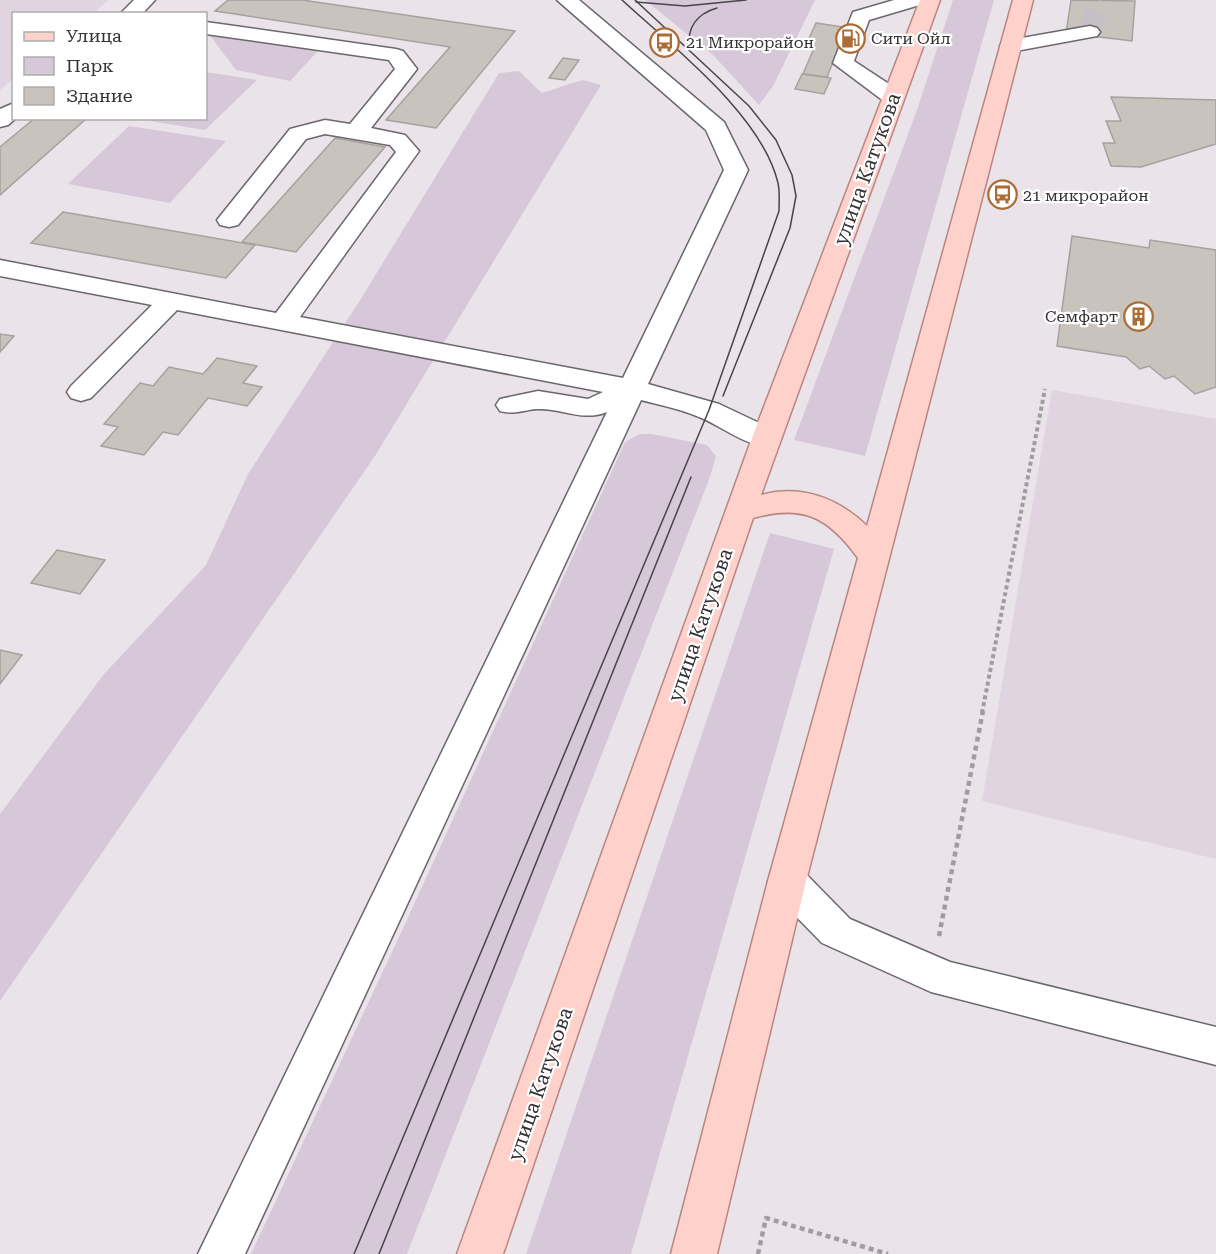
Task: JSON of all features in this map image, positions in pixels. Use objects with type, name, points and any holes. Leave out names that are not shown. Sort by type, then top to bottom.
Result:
[{"type":"main road","name":"улица Катукова","points":[[480,1254],[766,438],[930,0]]},
{"type":"main road","points":[[694,1254],[787,881],[1023,0]]},
{"type":"main road","points":[[741,511],[782,501],[820,506],[853,528],[874,557]]},
{"type":"street","points":[[132,12],[146,0]]},
{"type":"street","points":[[221,1254],[736,170],[716,128],[567,0]]},
{"type":"street","points":[[893,97],[843,63],[860,16],[916,0]]},
{"type":"street","points":[[207,28],[396,55],[406,69],[356,132]]},
{"type":"street","points":[[1010,46],[1090,32]]},
{"type":"street","points":[[0,120],[12,111]]},
{"type":"street","points":[[228,220],[298,134],[325,127],[397,140],[408,151],[283,322]]},
{"type":"street","points":[[0,268],[633,389],[709,410],[766,438]]},
{"type":"street","points":[[81,392],[172,300]]},
{"type":"street","points":[[510,405],[538,400],[591,408],[633,389]]},
{"type":"street","points":[[787,881],[836,931],[931,973],[1031,1002],[1216,1046]]},
{"type":"path","points":[[931,973],[1045,389]]},
{"type":"path","points":[[758,1254],[766,1218],[888,1254]]},
{"type":"shaded area","points":[[0,0],[109,0],[94,12],[12,12],[12,80],[0,90]]},
{"type":"shaded area","points":[[1052,390],[1216,419],[1216,859],[982,801]]},
{"type":"green space","points":[[645,0],[815,0],[773,86],[759,105],[714,56]]},
{"type":"green space","points":[[953,0],[994,0],[865,456],[794,440],[917,110]]},
{"type":"green space","points":[[208,33],[318,51],[290,81],[236,70]]},
{"type":"green space","points":[[519,71],[542,93],[582,80],[601,85],[375,456],[0,1001],[0,814],[104,674],[206,565],[248,474],[362,297],[499,73]]},
{"type":"green space","points":[[207,72],[257,80],[205,130],[150,121],[207,120]]},
{"type":"green space","points":[[129,126],[226,141],[170,203],[68,184]]},
{"type":"green space","points":[[640,434],[652,434],[707,445],[716,456],[710,477],[407,1254],[251,1254],[405,924],[625,442]]},
{"type":"green space","points":[[770,533],[834,549],[631,1254],[526,1254]]},
{"type":"building","points":[[228,0],[302,0],[515,31],[436,128],[386,120],[450,47],[215,11]]},
{"type":"building","points":[[1071,0],[1135,1],[1132,41],[1066,33]]},
{"type":"building","points":[[816,23],[857,29],[848,52],[838,50],[827,77],[803,74],[815,46],[806,45]]},
{"type":"building","points":[[563,58],[579,60],[565,80],[549,78]]},
{"type":"building","points":[[802,74],[831,78],[824,94],[795,89]]},
{"type":"building","points":[[1111,97],[1216,100],[1216,144],[1141,167],[1111,166],[1103,143],[1115,143],[1106,121],[1121,121]]},
{"type":"building","points":[[33,120],[85,120],[0,195],[0,147]]},
{"type":"building","points":[[335,138],[385,147],[296,252],[242,242]]},
{"type":"building","points":[[63,212],[255,245],[226,278],[31,243]]},
{"type":"building","name":"Семфарт","points":[[1072,236],[1149,248],[1150,240],[1216,250],[1216,387],[1195,394],[1174,376],[1165,379],[1149,366],[1140,369],[1126,357],[1057,346]]},
{"type":"building","points":[[0,334],[14,336],[0,352]]},
{"type":"building","points":[[217,358],[257,366],[243,383],[262,387],[247,406],[208,398],[178,435],[163,432],[144,455],[101,446],[118,427],[104,424],[140,383],[153,386],[169,367],[203,374]]},
{"type":"building","points":[[57,550],[105,560],[80,594],[31,583]]},
{"type":"building","points":[[0,650],[22,655],[0,684]]},
{"type":"tunnel","points":[[1090,32],[1100,0]]},
{"type":"tram line","points":[[354,1254],[709,410],[779,211],[778,183],[769,158],[754,132],[713,84],[622,0]]},
{"type":"tram line","points":[[637,2],[685,6],[746,0]]},
{"type":"tram line","points":[[637,2],[749,106],[776,140],[792,175],[796,196],[790,228],[723,396]]},
{"type":"tram line","points":[[689,49],[691,28],[694,22],[703,14],[717,8]]},
{"type":"tram line","points":[[379,1254],[691,477]]},
{"type":"place","name":"Сити Ойл","points":[[850,38]]},
{"type":"place","name":"21 Микрорайон","points":[[665,42]]},
{"type":"place","name":"21 микрорайон","points":[[1002,195]]},
{"type":"place","name":"Семфарт","points":[[1139,316]]}]
